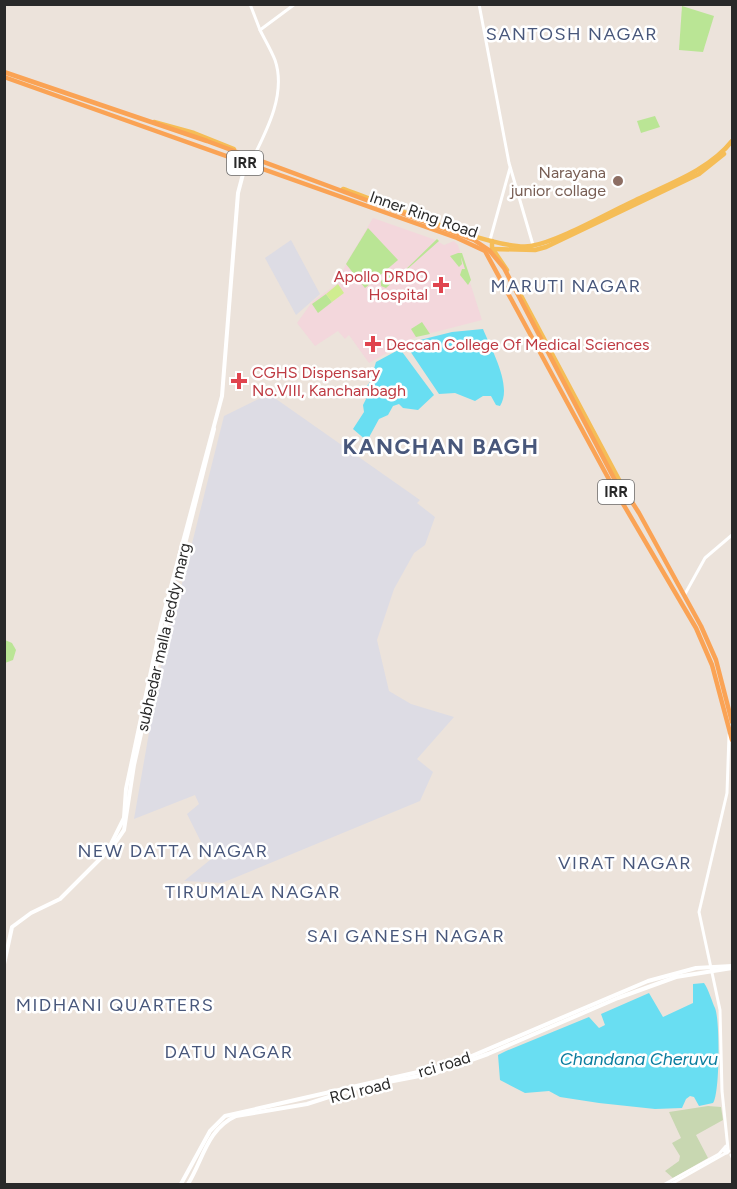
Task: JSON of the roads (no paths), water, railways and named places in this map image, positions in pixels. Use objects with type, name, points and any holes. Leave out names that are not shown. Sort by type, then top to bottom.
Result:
[{"type":"highway","name":"Inner Ring Road","points":[[4,72],[151,122]]},
{"type":"highway","name":"Inner Ring Road","points":[[4,77],[457,238],[485,250],[612,485],[696,628],[711,665],[732,740]]},
{"type":"highway","points":[[151,122],[474,240],[487,247],[504,268],[618,486],[625,491]]},
{"type":"highway","points":[[535,340],[542,336]]},
{"type":"highway","name":"Inner Ring Road","points":[[625,491],[712,648],[732,722]]},
{"type":"main road","name":"Inner Ring Road","points":[[151,122],[194,133],[251,156],[491,241],[493,249],[502,260],[625,491]]},
{"type":"main road","points":[[491,241],[533,246],[696,170],[717,157],[732,141]]},
{"type":"main road","points":[[502,260],[505,255],[516,251],[546,247],[699,174],[732,146]]},
{"type":"main road","name":"subhedar malla reddy marg","points":[[4,964],[12,927],[31,913],[60,899],[117,841],[126,824],[129,790],[157,655],[222,396],[235,227],[247,164],[251,156]]},
{"type":"main road","points":[[485,250],[516,251]]},
{"type":"main road","name":"RCI road","points":[[188,1185],[213,1133],[225,1121],[236,1116],[307,1104],[357,1089],[435,1073],[488,1054],[618,998],[676,977],[732,967]]},
{"type":"main road","name":"rci road","points":[[181,1185],[210,1131],[225,1116],[453,1064],[648,981],[673,974],[711,969]]},
{"type":"street","points":[[250,4],[276,63],[277,88],[271,121],[251,156]]},
{"type":"street","points":[[260,30],[295,4]]},
{"type":"street","points":[[479,4],[510,167],[533,246]]},
{"type":"street","points":[[491,241],[510,167]]},
{"type":"street","points":[[684,596],[705,558],[732,535]]},
{"type":"street","points":[[727,1152],[720,1011],[699,912],[727,793],[729,730]]},
{"type":"street","points":[[665,1185],[727,1152]]},
{"type":"street","points":[[670,1185],[727,1152]]},
{"type":"water","points":[[483,329],[502,378],[504,388],[500,406],[496,405],[491,396],[483,396],[475,401],[455,393],[439,394],[410,351],[416,341],[452,332]]},
{"type":"water","points":[[400,349],[434,395],[418,410],[403,408],[399,404],[393,406],[388,415],[379,419],[367,441],[353,429],[364,412],[363,405],[367,397],[363,391],[370,382],[376,362]]},
{"type":"water","name":"Chandana Cheruvu","points":[[704,983],[715,1008],[718,1026],[718,1072],[713,1103],[699,1106],[694,1097],[690,1096],[682,1108],[655,1109],[599,1103],[560,1097],[549,1091],[525,1093],[500,1080],[498,1055],[506,1051],[589,1017],[599,1028],[605,1025],[601,1014],[649,993],[663,1017],[693,1003],[693,984]]},
{"type":"place","name":"Narayana junior collage","points":[[618,181]]},
{"type":"place","name":"Apollo DRDO Hospital","points":[[441,285]]},
{"type":"place","name":"Deccan College Of Medical Sciences","points":[[373,344]]},
{"type":"place","name":"CGHS Dispensary No.VIII, Kanchanbagh","points":[[239,381]]},
{"type":"district","name":"SANTOSH NAGAR","points":[[572,34]]},
{"type":"district","name":"MARUTI NAGAR","points":[[566,286]]},
{"type":"district","name":"KANCHAN BAGH","points":[[441,446]]},
{"type":"district","name":"NEW DATTA NAGAR","points":[[173,851]]},
{"type":"district","name":"VIRAT NAGAR","points":[[625,863]]},
{"type":"district","name":"TIRUMALA NAGAR","points":[[253,892]]},
{"type":"district","name":"SAI GANESH NAGAR","points":[[406,936]]},
{"type":"district","name":"MIDHANI QUARTERS","points":[[115,1005]]},
{"type":"district","name":"DATU NAGAR","points":[[229,1052]]}]
